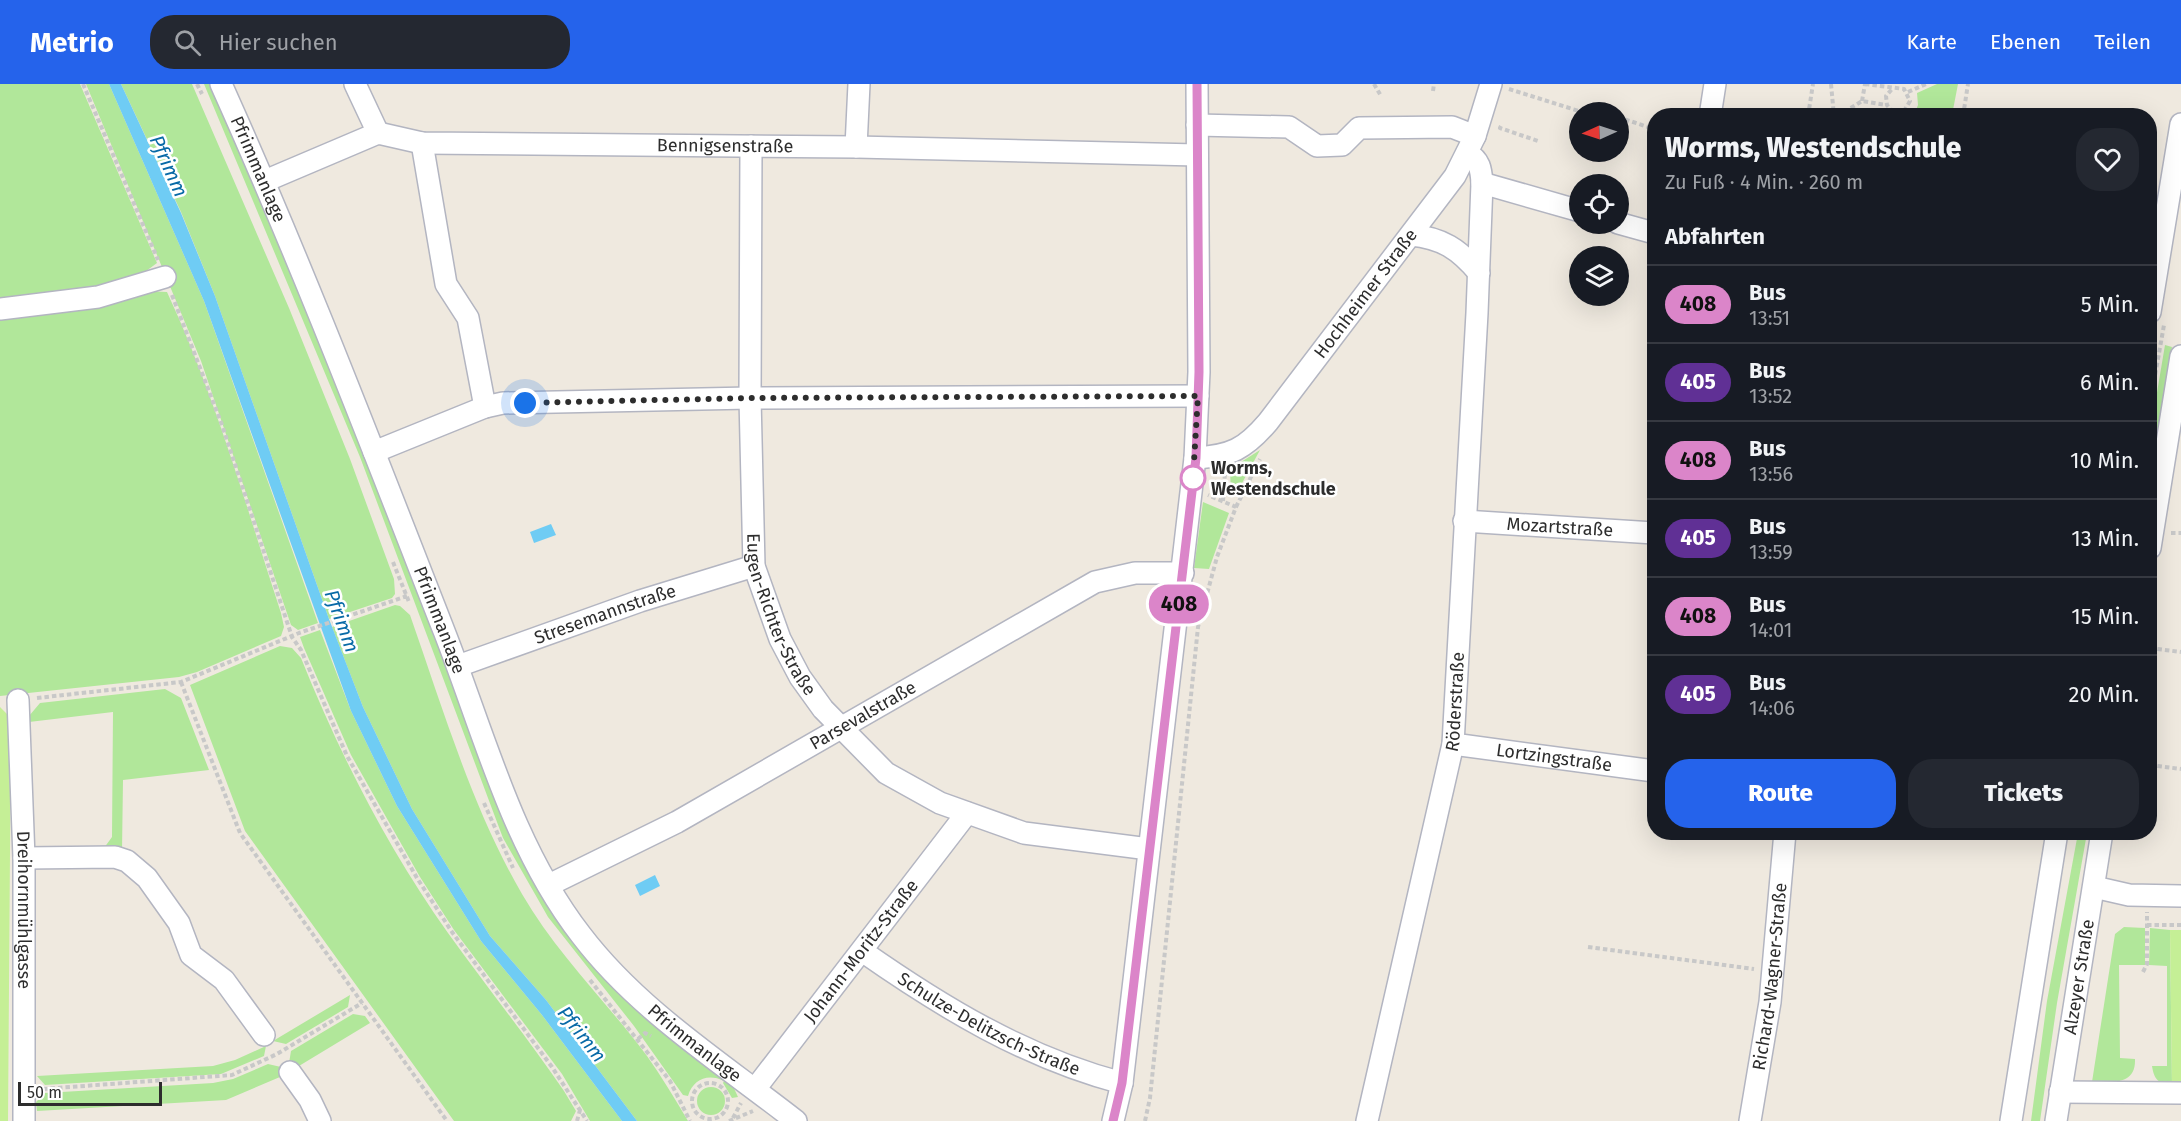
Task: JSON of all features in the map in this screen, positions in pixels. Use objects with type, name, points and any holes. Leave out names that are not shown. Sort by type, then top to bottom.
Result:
[{"type":"street","name":"Pfrimmanlage","points":[[222,84],[265,181],[374,452],[458,666],[505,795],[549,885],[581,935],[617,977],[658,1013],[796,1121]]},
{"type":"street","points":[[265,181],[378,133],[355,84]]},
{"type":"street","points":[[856,147],[859,84]]},
{"type":"street","points":[[1113,1121],[1122,1083],[1196,458],[1198,396],[1197,84]]},
{"type":"street","name":"Hochheimer Straße","points":[[1196,458],[1226,454],[1252,441],[1263,428],[1455,176],[1471,144],[1491,84]]},
{"type":"street","points":[[1711,108],[1715,84]]},
{"type":"street","points":[[2157,266],[2181,124]]},
{"type":"street","points":[[1197,125],[1289,127],[1317,146],[1342,145],[1359,128],[1452,127],[1471,144]]},
{"type":"street","name":"Bennigsenstraße","points":[[378,133],[422,143],[856,147],[1197,155]]},
{"type":"street","points":[[422,143],[446,284],[468,318],[485,407]]},
{"type":"street","name":"Röderstraße","points":[[1367,1121],[1453,744],[1482,183],[1480,165],[1471,144]]},
{"type":"street","name":"Eugen-Richter-Straße","points":[[751,146],[750,398],[754,566],[780,639],[800,677],[840,727],[886,773],[940,803],[1024,833],[1149,849]]},
{"type":"street","points":[[1482,183],[1569,208]]},
{"type":"street","points":[[1629,226],[1647,231]]},
{"type":"street","points":[[1411,236],[1428,237],[1449,244],[1479,273]]},
{"type":"street","points":[[0,309],[98,297],[165,277]]},
{"type":"street","points":[[2157,505],[2181,356]]},
{"type":"street","points":[[374,452],[485,407],[503,403],[750,398],[1198,396]]},
{"type":"street","name":"Mozartstraße","points":[[1464,521],[1647,533]]},
{"type":"street","name":"Stresemannstraße","points":[[458,666],[630,605],[754,566]]},
{"type":"street","name":"Parsevalstraße","points":[[549,885],[677,822],[1095,582],[1135,573],[1183,573]]},
{"type":"street","name":"Dreihornmühlgasse","points":[[18,700],[24,858],[16,1060],[24,1090],[24,1121]]},
{"type":"street","name":"Lortzingstraße","points":[[1453,744],[1647,770]]},
{"type":"street","name":"Johann-Moritz-Straße","points":[[755,1089],[967,813]]},
{"type":"street","name":"Richard-Wagner-Straße","points":[[1750,1121],[1770,1002],[1784,840]]},
{"type":"street","points":[[2011,1121],[2056,840]]},
{"type":"street","name":"Alzeyer Straße","points":[[2056,1121],[2101,840]]},
{"type":"street","points":[[24,858],[95,856],[115,857],[127,861],[147,878],[179,923],[191,956],[224,980],[264,1035]]},
{"type":"street","points":[[2094,887],[2147,897],[2181,896]]},
{"type":"street","name":"Schulze-Delitzsch-Straße","points":[[862,951],[964,1018],[1040,1055],[1091,1075],[1122,1083]]},
{"type":"street","points":[[290,1072],[310,1100],[320,1121]]},
{"type":"street","points":[[2060,1092],[2181,1093]]},
{"type":"path","points":[[83,84],[165,277],[222,425],[292,637],[301,650],[347,756],[411,869],[452,932],[532,1038],[587,1121]]},
{"type":"path","points":[[1374,84],[1381,96]]},
{"type":"path","points":[[1434,84],[1434,91]]},
{"type":"path","points":[[1804,105],[1810,106],[1814,84]]},
{"type":"path","points":[[1832,84],[1835,108]]},
{"type":"path","points":[[1862,101],[1865,84],[1892,89],[1901,88],[1908,92],[1911,101],[1906,108]]},
{"type":"path","points":[[1908,92],[1926,84]]},
{"type":"path","points":[[1964,108],[1968,84]]},
{"type":"path","points":[[1507,99],[1509,89],[1569,108]]},
{"type":"path","points":[[1890,108],[1886,96],[1892,89]]},
{"type":"path","points":[[1850,108],[1862,101],[1887,105]]},
{"type":"path","points":[[1502,118],[1500,128],[1538,141]]},
{"type":"path","points":[[1629,121],[1647,127]]},
{"type":"path","points":[[1145,1121],[1150,1098],[1198,627],[1217,557],[1236,507],[1262,454],[1263,428]]},
{"type":"path","points":[[1223,501],[1226,454]]},
{"type":"path","points":[[1192,488],[1236,507]]},
{"type":"path","points":[[18,700],[181,682],[299,633],[407,597]]},
{"type":"path","points":[[2157,649],[2181,652]]},
{"type":"path","points":[[181,682],[240,833],[447,1121]]},
{"type":"path","points":[[2157,766],[2181,769]]},
{"type":"path","points":[[2143,972],[2147,964],[2147,897]]},
{"type":"path","points":[[2147,925],[2181,925]]},
{"type":"path","points":[[1588,946],[1773,972]]},
{"type":"path","points":[[24,1090],[222,1078],[277,1054],[362,1003]]},
{"type":"path","points":[[264,1035],[290,1072]]},
{"type":"path","points":[[717,1083],[724,1090],[728,1104],[721,1117],[705,1119],[694,1111],[693,1097],[702,1084],[717,1083]]},
{"type":"path","points":[[577,1121],[580,1110]]},
{"type":"path","points":[[687,1116],[694,1111]]},
{"type":"green space","points":[[0,84],[80,84],[157,263],[134,280],[0,305]]},
{"type":"green space","points":[[86,84],[109,84],[204,301],[318,623],[298,630],[291,625],[201,361]]},
{"type":"green space","points":[[121,84],[192,84],[289,308],[350,459],[394,579],[395,594],[392,598],[329,619],[215,296],[181,212]]},
{"type":"green space","points":[[204,84],[214,84],[542,889],[732,1084],[738,1097],[732,1098],[724,1081],[712,1078],[702,1079],[693,1085],[688,1096],[683,1095],[634,1026],[548,917],[503,838],[360,457]]},
{"type":"green space","points":[[1937,84],[1958,84],[1953,108],[1917,108],[1917,93]]},
{"type":"green space","points":[[145,291],[167,292],[200,371],[229,451],[281,613],[284,627],[281,636],[197,672],[179,677],[0,696],[0,312]]},
{"type":"green space","points":[[2165,345],[2172,347],[2157,436],[2157,392]]},
{"type":"green space","points":[[1260,450],[1235,496],[1231,494],[1230,469]]},
{"type":"green space","points":[[1203,502],[1229,513],[1209,569],[1194,568]]},
{"type":"green space","points":[[395,605],[400,606],[410,615],[473,793],[522,894],[535,916],[566,957],[647,1056],[688,1121],[637,1121],[546,1000],[490,936],[412,809],[363,707],[332,627]]},
{"type":"green space","points":[[320,630],[351,711],[397,806],[481,941],[542,1015],[622,1121],[590,1121],[562,1074],[454,930],[420,877],[351,755],[304,648],[300,637]]},
{"type":"green space","points":[[280,646],[292,648],[301,658],[332,730],[385,834],[448,933],[564,1091],[576,1111],[571,1121],[454,1121],[245,831],[190,685]]},
{"type":"green space","points":[[165,689],[181,698],[209,770],[123,780],[122,851],[104,848],[112,837],[113,712],[29,722],[29,716],[40,703]]},
{"type":"green space","points":[[0,707],[11,718],[8,1121],[0,1121]]},
{"type":"green space","points":[[2077,840],[2086,840],[2057,1003],[2040,1121],[2031,1121],[2047,1001]]},
{"type":"green space","points":[[2124,927],[2145,928],[2145,965],[2119,965],[2120,1058],[2135,1059],[2134,1068],[2132,1074],[2121,1081],[2092,1082],[2115,934]]},
{"type":"green space","points":[[2150,928],[2170,930],[2172,1084],[2158,1080],[2152,1066],[2167,1066],[2167,966],[2149,965]]},
{"type":"green space","points":[[2170,930],[2181,930],[2181,1084],[2172,1084]]},
{"type":"green space","points":[[350,995],[348,1007],[286,1044],[273,1041]]},
{"type":"green space","points":[[353,1014],[365,1016],[370,1023],[294,1069],[289,1063],[291,1051]]},
{"type":"green space","points":[[266,1046],[264,1056],[221,1074],[45,1085],[37,1076],[213,1066],[235,1060]]},
{"type":"green space","points":[[268,1064],[281,1067],[287,1074],[226,1100],[37,1111],[36,1102],[45,1093],[213,1083],[233,1079]]},
{"type":"green space","points":[[711,1087],[721,1091],[725,1101],[721,1111],[711,1115],[701,1111],[697,1101],[701,1091]]},
{"type":"water","points":[[109,84],[121,84],[181,213],[215,296],[329,619],[363,707],[412,809],[490,936],[546,1000],[637,1121],[622,1121],[542,1015],[481,941],[397,806],[351,711],[204,301]]},
{"type":"water","points":[[551,524],[556,535],[534,543],[530,532]]},
{"type":"water","points":[[655,875],[660,886],[640,896],[635,885]]},
{"type":"bus line","name":"408","points":[[1113,1121],[1122,1083],[1196,458],[1199,372],[1197,84]]},
{"type":"place","name":"Worms, Westendschule","points":[[1193,478]]},
{"type":"route","points":[[525,403],[750,398],[1198,396],[1193,478]]},
{"type":"water label","name":"Pfrimm","points":[[169,166]]},
{"type":"water label","name":"Pfrimm","points":[[342,621]]},
{"type":"water label","name":"Pfrimm","points":[[582,1034]]}]
